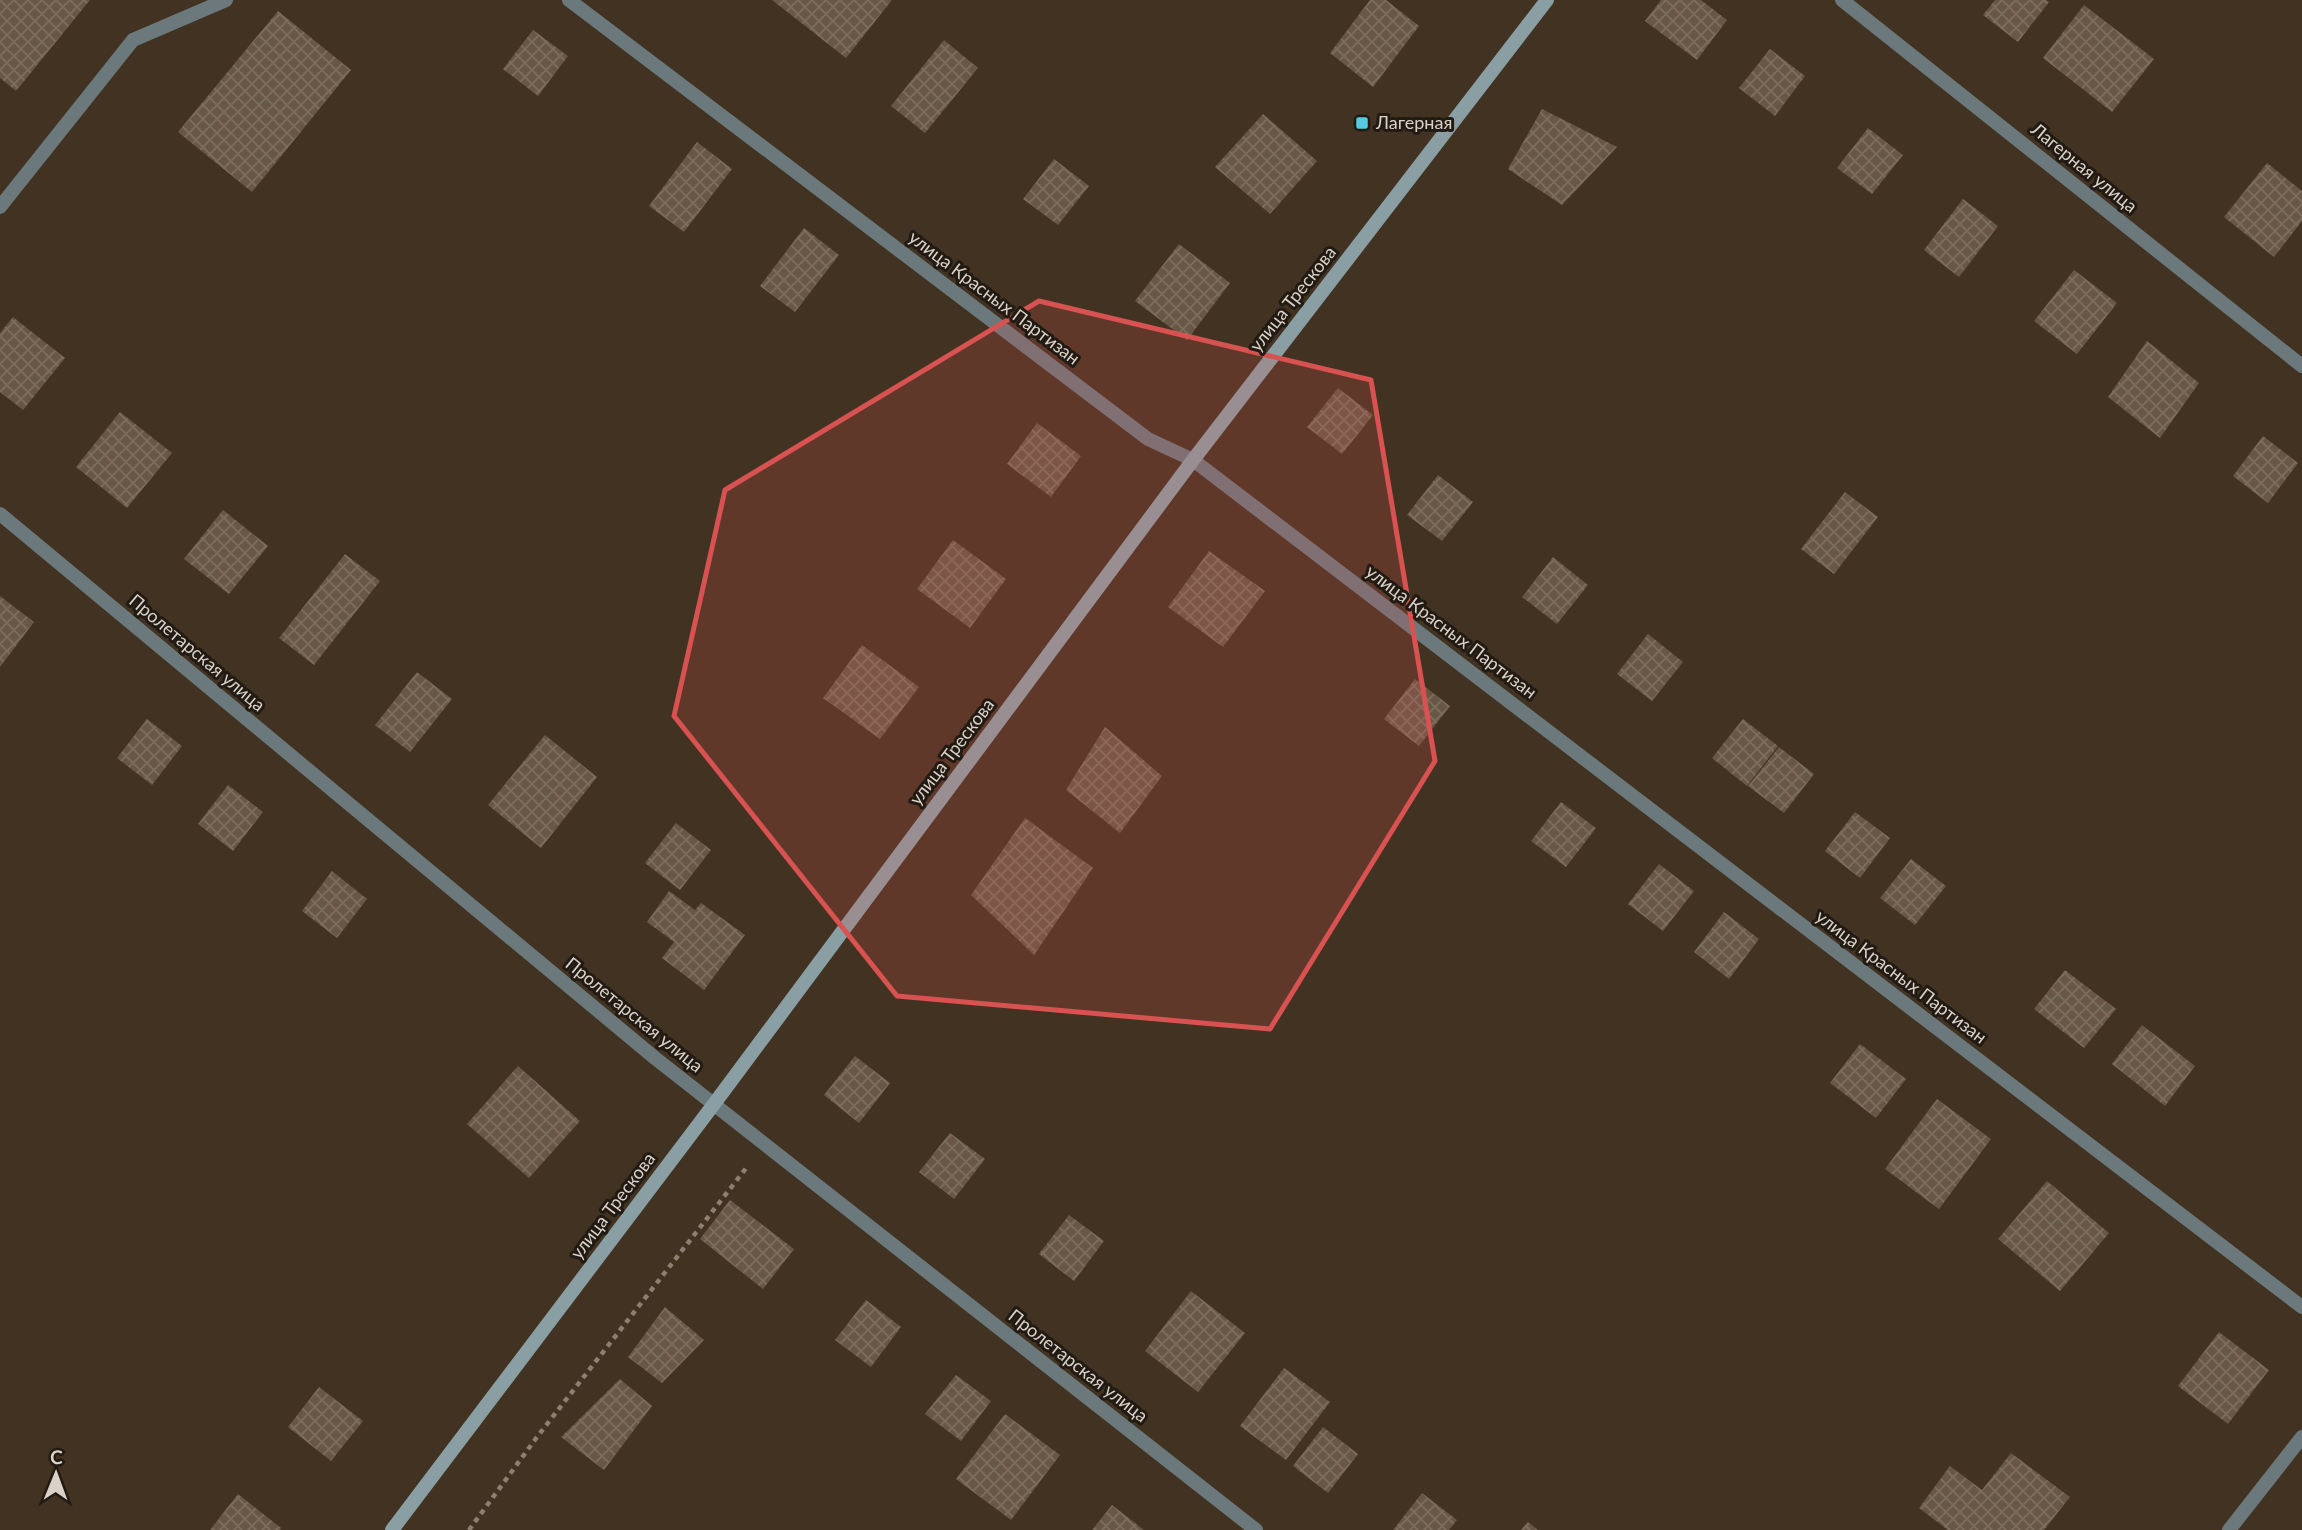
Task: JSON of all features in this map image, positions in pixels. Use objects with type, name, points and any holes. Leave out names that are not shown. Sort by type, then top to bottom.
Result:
[{"type":"main road","name":"улица Трескова","points":[[392,1530],[714,1104],[1193,460],[1547,0]]},
{"type":"street","points":[[0,207],[133,40],[226,0]]},
{"type":"street","name":"улица Красных Партизан","points":[[569,0],[1148,439],[1193,460],[2302,1307]]},
{"type":"street","name":"Лагерная улица","points":[[1842,0],[2302,366]]},
{"type":"street","name":"Пролетарская улица","points":[[0,514],[655,1058],[1256,1530]]},
{"type":"street","points":[[2229,1530],[2302,1437]]},
{"type":"path","points":[[469,1530],[537,1437],[765,1144]]},
{"type":"highlighted area","points":[[1039,301],[1371,380],[1435,761],[1270,1029],[897,996],[674,716],[725,490]]},
{"type":"building","points":[[0,0],[90,0],[16,91],[0,78]]},
{"type":"building","points":[[772,0],[892,0],[846,58]]},
{"type":"building","points":[[1370,0],[1386,0],[1419,26],[1373,87],[1330,53]]},
{"type":"building","points":[[1661,0],[1701,0],[1727,20],[1697,60],[1645,21]]},
{"type":"building","points":[[1995,0],[2049,2],[2018,42],[1983,15]]},
{"type":"building","points":[[2084,5],[2154,59],[2112,112],[2043,58]]},
{"type":"building","points":[[278,11],[351,70],[252,192],[178,132]]},
{"type":"building","points":[[533,30],[568,56],[538,96],[503,69]]},
{"type":"building","points":[[944,40],[978,68],[925,133],[891,106]]},
{"type":"building","points":[[1770,49],[1805,76],[1775,116],[1739,88]]},
{"type":"building","points":[[1542,109],[1617,147],[1562,205],[1508,169]]},
{"type":"building","points":[[1263,114],[1317,161],[1270,214],[1215,167]]},
{"type":"building","points":[[1868,128],[1903,155],[1872,194],[1837,168]]},
{"type":"building","points":[[697,142],[732,169],[684,232],[649,206]]},
{"type":"building","points":[[1054,159],[1089,186],[1058,225],[1023,199]]},
{"type":"building","points":[[2267,163],[2302,191],[2302,221],[2274,257],[2224,217]]},
{"type":"building","points":[[1963,199],[1998,226],[1959,277],[1924,250]]},
{"type":"building","points":[[804,228],[839,255],[795,312],[760,286]]},
{"type":"building","points":[[1179,244],[1230,283],[1187,340],[1135,301]]},
{"type":"building","points":[[2074,270],[2117,303],[2077,354],[2034,321]]},
{"type":"building","points":[[13,317],[65,358],[23,410],[0,392],[0,333]]},
{"type":"building","points":[[2147,341],[2199,383],[2160,438],[2108,397]]},
{"type":"building","points":[[1338,388],[1373,415],[1342,454],[1307,427]]},
{"type":"building","points":[[120,412],[172,453],[127,508],[76,467]]},
{"type":"building","points":[[1037,423],[1081,456],[1051,497],[1007,464]]},
{"type":"building","points":[[2263,436],[2298,463],[2268,503],[2233,476]]},
{"type":"building","points":[[1438,475],[1473,502],[1442,541],[1407,515]]},
{"type":"building","points":[[1845,492],[1878,517],[1834,574],[1801,549]]},
{"type":"building","points":[[223,510],[268,546],[229,594],[184,559]]},
{"type":"building","points":[[953,540],[1006,579],[970,628],[917,589]]},
{"type":"building","points":[[1209,551],[1265,591],[1223,647],[1168,607]]},
{"type":"building","points":[[345,554],[380,581],[314,665],[279,638]]},
{"type":"building","points":[[1553,557],[1588,585],[1557,624],[1522,597]]},
{"type":"building","points":[[0,596],[34,622],[0,667]]},
{"type":"building","points":[[1648,634],[1683,662],[1652,701],[1617,674]]},
{"type":"building","points":[[862,645],[919,687],[880,739],[823,698]]},
{"type":"building","points":[[417,672],[452,699],[410,752],[375,725]]},
{"type":"building","points":[[1415,679],[1450,706],[1419,746],[1384,719]]},
{"type":"building","points":[[147,719],[182,746],[152,785],[117,758]]},
{"type":"building","points":[[1743,719],[1778,746],[1747,786],[1712,758]]},
{"type":"building","points":[[1105,727],[1162,776],[1120,833],[1066,790]]},
{"type":"building","points":[[545,735],[597,777],[541,848],[488,805]]},
{"type":"building","points":[[1779,747],[1814,774],[1784,813],[1748,786]]},
{"type":"building","points":[[228,785],[263,812],[233,851],[198,824]]},
{"type":"building","points":[[1561,802],[1596,828],[1566,867],[1531,841]]},
{"type":"building","points":[[1855,812],[1890,838],[1860,878],[1825,851]]},
{"type":"building","points":[[1025,818],[1093,868],[1034,955],[971,895]]},
{"type":"building","points":[[676,823],[711,850],[680,890],[645,863]]},
{"type":"building","points":[[1911,859],[1946,886],[1915,925],[1880,898]]},
{"type":"building","points":[[1659,864],[1694,891],[1663,931],[1628,904]]},
{"type":"building","points":[[332,871],[367,899],[337,938],[302,911]]},
{"type":"building","points":[[669,891],[695,910],[701,903],[745,935],[704,990],[662,958],[674,942],[647,922]]},
{"type":"building","points":[[1724,912],[1759,939],[1729,979],[1694,952]]},
{"type":"building","points":[[2065,970],[2116,1009],[2084,1048],[2034,1009]]},
{"type":"building","points":[[2142,1025],[2195,1066],[2165,1106],[2112,1064]]},
{"type":"building","points":[[1860,1044],[1906,1079],[1876,1118],[1830,1083]]},
{"type":"building","points":[[855,1056],[890,1083],[859,1123],[824,1095]]},
{"type":"building","points":[[518,1066],[580,1121],[529,1178],[467,1124]]},
{"type":"building","points":[[1937,1099],[1991,1139],[1939,1209],[1885,1169]]},
{"type":"building","points":[[950,1133],[985,1159],[954,1199],[919,1172]]},
{"type":"building","points":[[2047,1181],[2109,1233],[2060,1291],[1998,1239]]},
{"type":"building","points":[[730,1200],[794,1249],[763,1289],[700,1239]]},
{"type":"building","points":[[1069,1215],[1104,1241],[1074,1281],[1039,1254]]},
{"type":"building","points":[[1191,1291],[1245,1333],[1198,1392],[1145,1351]]},
{"type":"building","points":[[866,1300],[901,1327],[871,1367],[835,1340]]},
{"type":"building","points":[[665,1307],[704,1340],[662,1383],[628,1357]]},
{"type":"building","points":[[2219,1332],[2269,1370],[2228,1424],[2178,1386]]},
{"type":"building","points":[[1284,1368],[1330,1402],[1286,1460],[1240,1426]]},
{"type":"building","points":[[956,1375],[991,1401],[961,1441],[925,1414]]},
{"type":"building","points":[[620,1379],[652,1406],[604,1470],[561,1437]]},
{"type":"building","points":[[319,1387],[363,1421],[331,1461],[288,1427]]},
{"type":"building","points":[[1005,1414],[1060,1455],[1011,1520],[956,1479]]},
{"type":"building","points":[[1323,1427],[1358,1454],[1328,1493],[1293,1466]]},
{"type":"building","points":[[2011,1453],[2070,1497],[2044,1530],[1948,1530],[1919,1508],[1950,1466],[1982,1490]]},
{"type":"building","points":[[1422,1493],[1457,1520],[1449,1530],[1393,1530]]},
{"type":"building","points":[[238,1494],[281,1528],[280,1530],[210,1530]]},
{"type":"building","points":[[1112,1505],[1144,1530],[1092,1530]]},
{"type":"building","points":[[1528,1522],[1538,1530],[1521,1530]]},
{"type":"place","name":"Лагерная","points":[[1362,123]]}]
